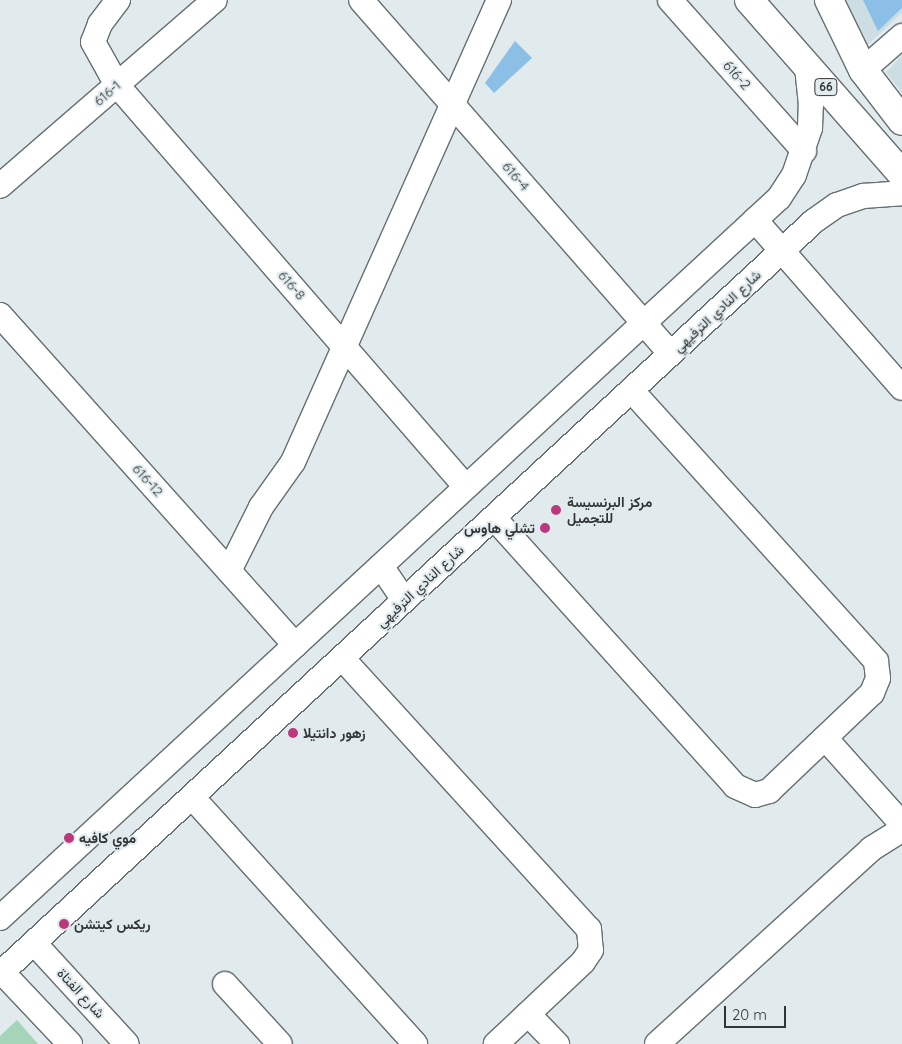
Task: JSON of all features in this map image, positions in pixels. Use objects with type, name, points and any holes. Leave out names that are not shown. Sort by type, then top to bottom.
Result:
[{"type":"main road","name":"66","points":[[749,0],[902,174]]},
{"type":"main road","points":[[773,0],[807,66]]},
{"type":"main road","points":[[829,0],[863,70],[902,121]]},
{"type":"street","name":"616-8","points":[[118,0],[100,24],[93,42],[117,85],[345,345],[466,487]]},
{"type":"street","name":"616-1","points":[[0,186],[215,0]]},
{"type":"street","name":"616-4","points":[[362,0],[670,354]]},
{"type":"street","points":[[229,571],[261,507],[294,462],[499,0]]},
{"type":"street","name":"616-2","points":[[670,0],[804,151]]},
{"type":"street","points":[[863,70],[902,36]]},
{"type":"street","points":[[0,918],[779,198],[804,151],[812,106],[807,66]]},
{"type":"street","name":"شارع النادي الترفيهي","points":[[1,973],[782,250],[837,205],[864,196],[902,194]]},
{"type":"street","points":[[756,220],[902,388]]},
{"type":"street","name":"616-12","points":[[0,315],[295,645]]},
{"type":"street","points":[[494,518],[741,791],[755,795],[769,791],[872,693],[878,678],[876,661],[631,390]]},
{"type":"street","points":[[381,566],[404,600]]},
{"type":"street","points":[[342,658],[589,929],[592,943],[588,957],[496,1044]]},
{"type":"street","points":[[825,738],[902,824]]},
{"type":"street","points":[[192,796],[415,1044]]},
{"type":"street","points":[[657,1044],[871,849],[902,830]]},
{"type":"street","name":"شارع الفتاة","points":[[34,943],[127,1044]]},
{"type":"street","points":[[19,989],[30,969],[51,960]]},
{"type":"street","points":[[1,973],[19,989],[70,1044]]},
{"type":"street","points":[[225,984],[280,1044]]},
{"type":"street","points":[[528,1014],[557,1044]]},
{"type":"shaded area","points":[[842,0],[902,0],[902,13],[864,48]]},
{"type":"shaded area","points":[[902,56],[902,93],[886,72]]},
{"type":"green space","points":[[17,1020],[38,1044],[0,1044],[0,1036]]},
{"type":"building","points":[[863,0],[902,0],[902,8],[878,31]]},
{"type":"building","points":[[515,41],[532,58],[494,93],[485,83]]},
{"type":"place","name":"مركز البرنسيسة للتجميل","points":[[556,510]]},
{"type":"place","name":"تشلي هاوس","points":[[545,528]]},
{"type":"place","name":"زهور دانتيلا","points":[[293,733]]},
{"type":"place","name":"موي كافيه","points":[[69,838]]},
{"type":"place","name":"ريكس كيتشن","points":[[64,924]]}]
